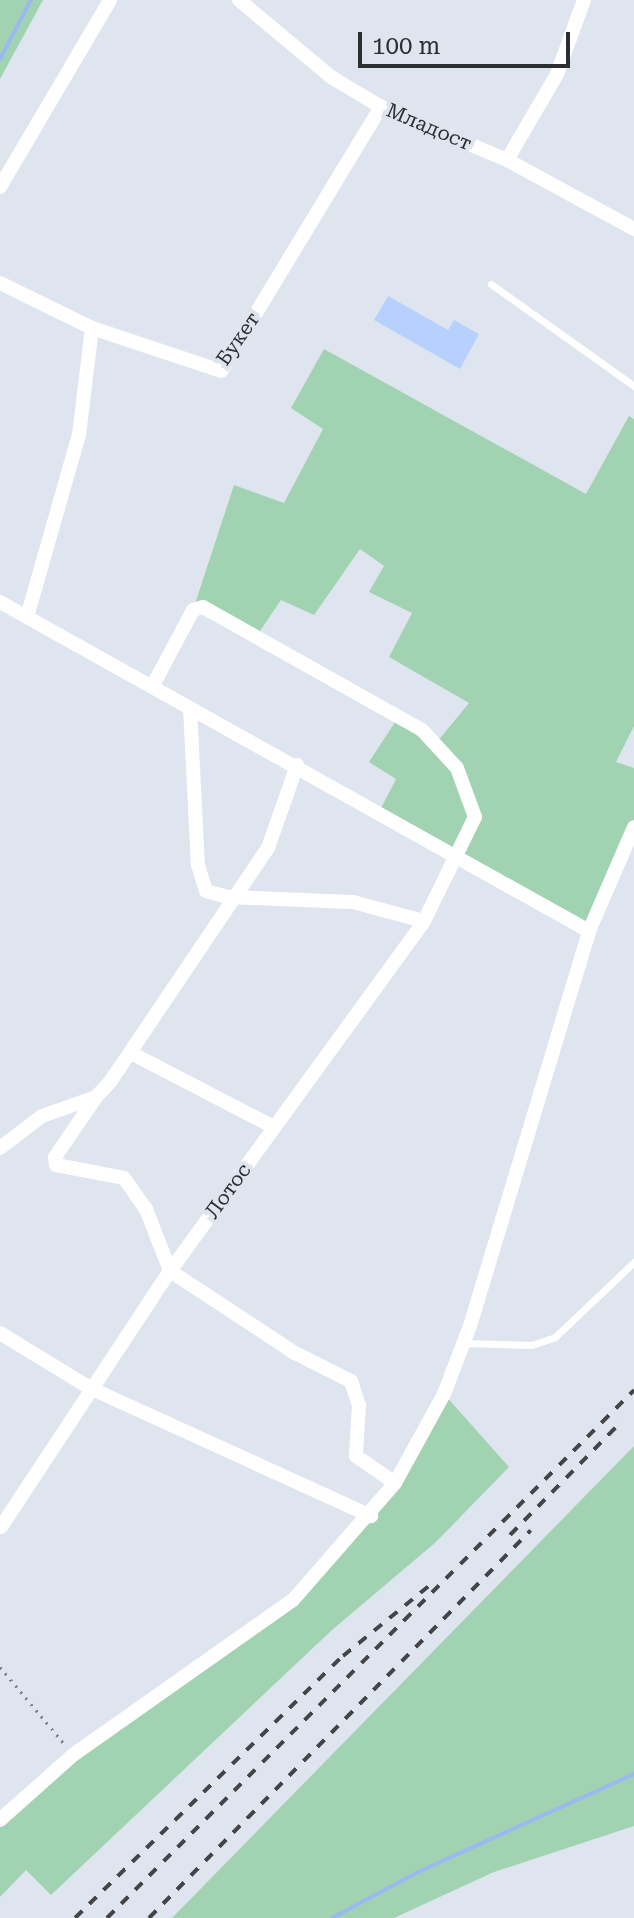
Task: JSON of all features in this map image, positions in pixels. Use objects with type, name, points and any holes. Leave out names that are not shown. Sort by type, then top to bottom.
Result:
[{"type":"street","points":[[0,187],[110,0]]},
{"type":"street","name":"Младост","points":[[239,0],[331,77],[381,107],[507,160],[634,229]]},
{"type":"street","points":[[507,160],[557,74],[584,0]]},
{"type":"street","name":"Букет","points":[[0,283],[92,328],[221,371],[381,107]]},
{"type":"street","points":[[27,617],[79,435],[92,328]]},
{"type":"street","points":[[0,602],[297,765],[589,931]]},
{"type":"street","name":"Лотос","points":[[1,1527],[170,1271],[424,921],[472,830],[473,802],[436,743],[203,607],[193,610],[152,687]]},
{"type":"street","points":[[190,708],[199,881],[206,891],[236,898],[353,902],[424,921]]},
{"type":"street","points":[[297,765],[279,824],[236,898],[131,1053],[55,1157],[56,1165],[124,1178],[146,1209],[170,1271],[295,1353],[351,1381],[359,1405],[356,1456],[395,1483]]},
{"type":"street","points":[[0,1820],[73,1755],[281,1610],[371,1516],[395,1483],[428,1428],[464,1343],[589,931],[634,827]]},
{"type":"street","points":[[131,1053],[274,1127]]},
{"type":"street","points":[[0,1148],[42,1116],[96,1097]]},
{"type":"street","points":[[0,1333],[90,1388],[371,1516]]},
{"type":"lane","points":[[491,284],[634,386]]},
{"type":"lane","points":[[464,1343],[532,1345],[555,1337],[634,1262]]},
{"type":"path","points":[[0,1667],[73,1755]]},
{"type":"green space","points":[[0,0],[43,0],[0,79]]},
{"type":"green space","points":[[324,349],[586,494],[629,416],[634,419],[634,726],[616,762],[634,768],[634,827],[589,931],[379,812],[396,779],[369,762],[399,716],[437,742],[469,703],[389,657],[412,613],[369,592],[384,566],[360,549],[314,615],[281,600],[256,637],[193,610],[234,485],[284,503],[323,429],[291,408]]},
{"type":"green space","points":[[444,1394],[509,1467],[436,1542],[332,1630],[51,1895],[26,1870],[0,1897],[0,1820],[34,1787],[245,1639],[371,1516]]},
{"type":"green space","points":[[634,1446],[634,1826],[494,1872],[394,1918],[172,1918]]},
{"type":"building","points":[[388,296],[448,330],[454,320],[479,334],[460,369],[374,320]]},
{"type":"waterway","points":[[0,59],[31,0]]},
{"type":"waterway","points":[[332,1918],[418,1872],[634,1774]]},
{"type":"railway","points":[[107,1918],[634,1390]]},
{"type":"railway","points":[[510,1535],[622,1421]]},
{"type":"railway","points":[[149,1918],[531,1530]]},
{"type":"railway","points":[[75,1918],[343,1656],[435,1581]]}]
